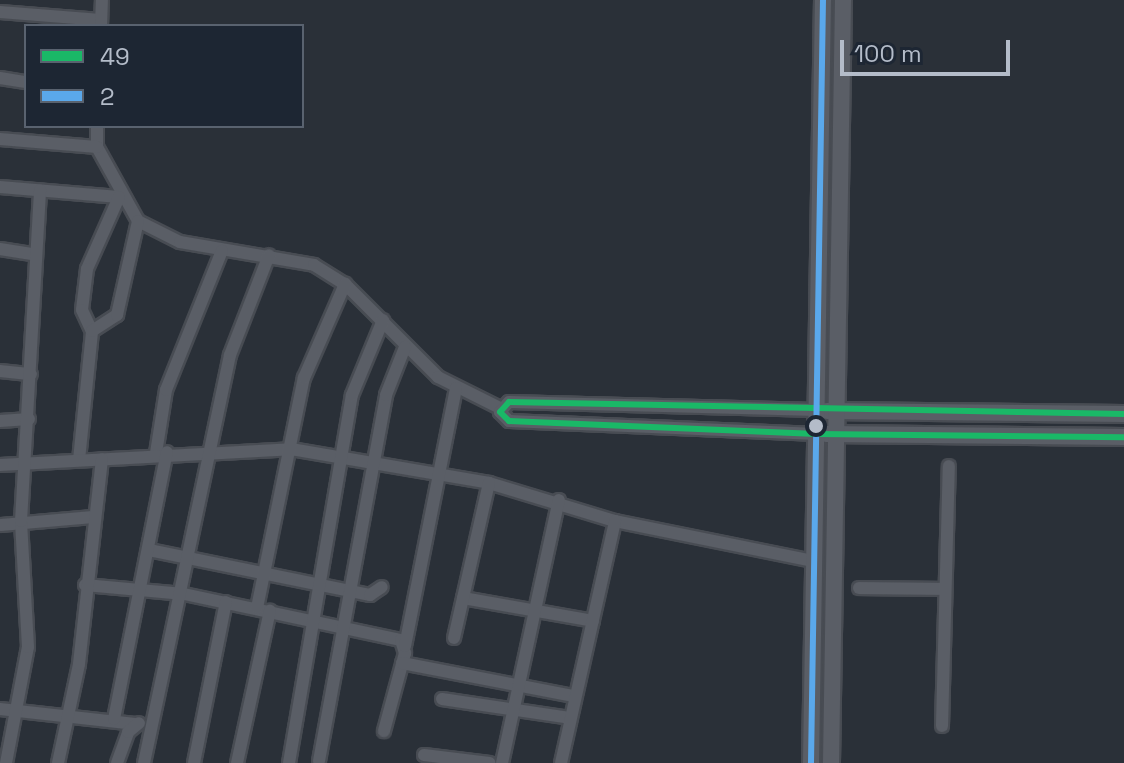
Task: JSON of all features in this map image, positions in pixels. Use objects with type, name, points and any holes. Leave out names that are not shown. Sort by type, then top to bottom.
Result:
[{"type":"street","points":[[0,12],[101,23],[102,0]]},
{"type":"street","points":[[811,763],[823,0]]},
{"type":"street","points":[[831,763],[843,0]]},
{"type":"street","points":[[0,78],[24,82]]},
{"type":"street","points":[[97,128],[97,147],[119,197],[138,221],[222,251],[269,255],[314,265],[345,284],[383,320],[405,347],[456,388],[500,408],[509,421],[817,434],[1124,437]]},
{"type":"street","points":[[0,139],[97,147]]},
{"type":"street","points":[[0,187],[119,197]]},
{"type":"street","points":[[6,763],[20,708],[28,647],[21,521],[28,462],[32,254],[40,191]]},
{"type":"street","points":[[79,460],[92,331],[82,310],[87,269],[119,197]]},
{"type":"street","points":[[92,331],[117,315],[138,221]]},
{"type":"street","points":[[0,249],[32,254]]},
{"type":"street","points":[[114,719],[149,550],[162,453],[166,390],[222,251]]},
{"type":"street","points":[[144,763],[192,558],[239,320],[269,255]]},
{"type":"street","points":[[237,763],[264,610],[265,570],[304,378],[345,284]]},
{"type":"street","points":[[289,763],[310,619],[360,363],[383,320]]},
{"type":"street","points":[[319,761],[349,628],[391,378],[405,347]]},
{"type":"street","points":[[0,371],[31,374]]},
{"type":"street","points":[[384,731],[402,663],[442,474],[456,388]]},
{"type":"street","points":[[500,408],[509,402],[836,411],[1124,414]]},
{"type":"street","points":[[0,421],[29,419]]},
{"type":"street","points":[[0,465],[214,450],[291,449],[489,483],[559,500],[615,521],[814,561]]},
{"type":"street","points":[[58,763],[71,712],[102,459]]},
{"type":"street","points":[[942,726],[949,466]]},
{"type":"street","points":[[454,638],[489,483]]},
{"type":"street","points":[[502,763],[532,610],[559,500]]},
{"type":"street","points":[[0,525],[93,517]]},
{"type":"street","points":[[561,763],[615,521]]},
{"type":"street","points":[[149,550],[265,570],[370,595],[382,587]]},
{"type":"street","points":[[85,585],[140,593],[184,594],[226,602],[349,628],[405,646]]},
{"type":"street","points":[[859,588],[945,589]]},
{"type":"street","points":[[463,598],[593,621]]},
{"type":"street","points":[[194,763],[226,602]]},
{"type":"street","points":[[402,663],[574,696]]},
{"type":"street","points":[[442,699],[570,718]]},
{"type":"street","points":[[0,709],[71,712],[154,726]]},
{"type":"street","points":[[117,763],[135,724]]},
{"type":"street","points":[[424,755],[490,763]]},
{"type":"transit line","name":"2","points":[[811,763],[823,0]]},
{"type":"transit line","name":"49","points":[[1124,414],[509,402],[500,412],[509,421],[817,434],[1124,437]]}]
